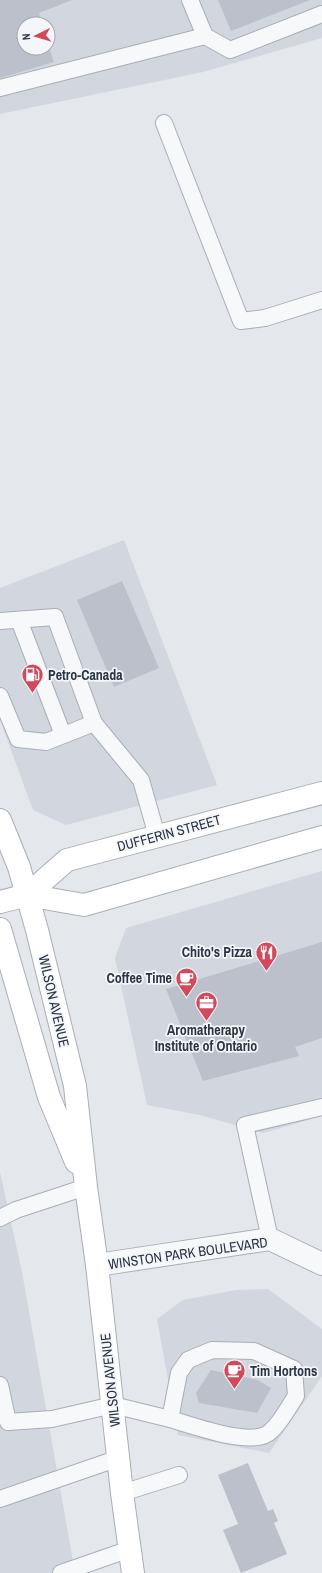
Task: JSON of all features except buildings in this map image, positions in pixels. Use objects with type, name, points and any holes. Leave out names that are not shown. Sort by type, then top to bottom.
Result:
[{"type":"main road","name":"DUFFERIN STREET","points":[[27,895],[67,860],[322,793]]},
{"type":"main road","name":"WILSON AVENUE","points":[[0,820],[19,867],[37,930],[75,1086],[86,1187],[97,1265],[122,1493],[133,1573]]},
{"type":"main road","name":"DUFFERIN STREET","points":[[0,902],[27,895],[84,906],[322,837]]},
{"type":"main road","name":"WILSON AVENUE","points":[[0,929],[49,1097],[86,1187]]},
{"type":"street","name":"WINSTON PARK BOULEVARD","points":[[97,1265],[270,1239],[322,1264]]},
{"type":"lane","points":[[190,0],[205,36],[230,50],[322,14]]},
{"type":"lane","points":[[0,88],[205,36]]},
{"type":"lane","points":[[164,123],[241,321],[265,318],[321,302]]},
{"type":"lane","points":[[0,621],[55,617],[94,723],[141,780],[157,836]]},
{"type":"lane","points":[[19,620],[63,735]]},
{"type":"lane","points":[[0,696],[18,739],[46,742],[94,723]]},
{"type":"lane","points":[[270,1239],[245,1125],[322,1108]]},
{"type":"lane","points":[[0,1218],[16,1210],[86,1187]]},
{"type":"lane","points":[[0,1384],[4,1425],[52,1419],[113,1405],[238,1438],[255,1438],[270,1432],[296,1396],[294,1369],[254,1351],[212,1350],[188,1360],[179,1373],[170,1419]]},
{"type":"lane","points":[[0,1499],[119,1458]]},
{"type":"lane","points":[[122,1493],[179,1475]]},
{"type":"lane","points":[[61,1573],[130,1548]]},
{"type":"shaded area","points":[[0,0],[322,0],[322,38],[203,72],[0,114]]},
{"type":"shaded area","points":[[124,540],[217,785],[66,825],[33,810],[0,720],[0,588]]},
{"type":"shaded area","points":[[322,871],[322,1116],[263,1133],[200,1115],[147,1105],[115,958],[126,928]]},
{"type":"shaded area","points":[[0,1172],[22,1272],[75,1573],[0,1573]]},
{"type":"shaded area","points":[[268,1289],[322,1329],[322,1376],[269,1453],[178,1435],[157,1319],[183,1300],[236,1290]]},
{"type":"place","name":"Petro-Canada","points":[[32,694]]},
{"type":"place","name":"Chito's Pizza","points":[[267,972]]},
{"type":"place","name":"Coffee Time","points":[[187,998]]},
{"type":"place","name":"Aromatherapy Institute of Ontario","points":[[206,1022]]},
{"type":"place","name":"Tim Hortons","points":[[234,1390]]}]
